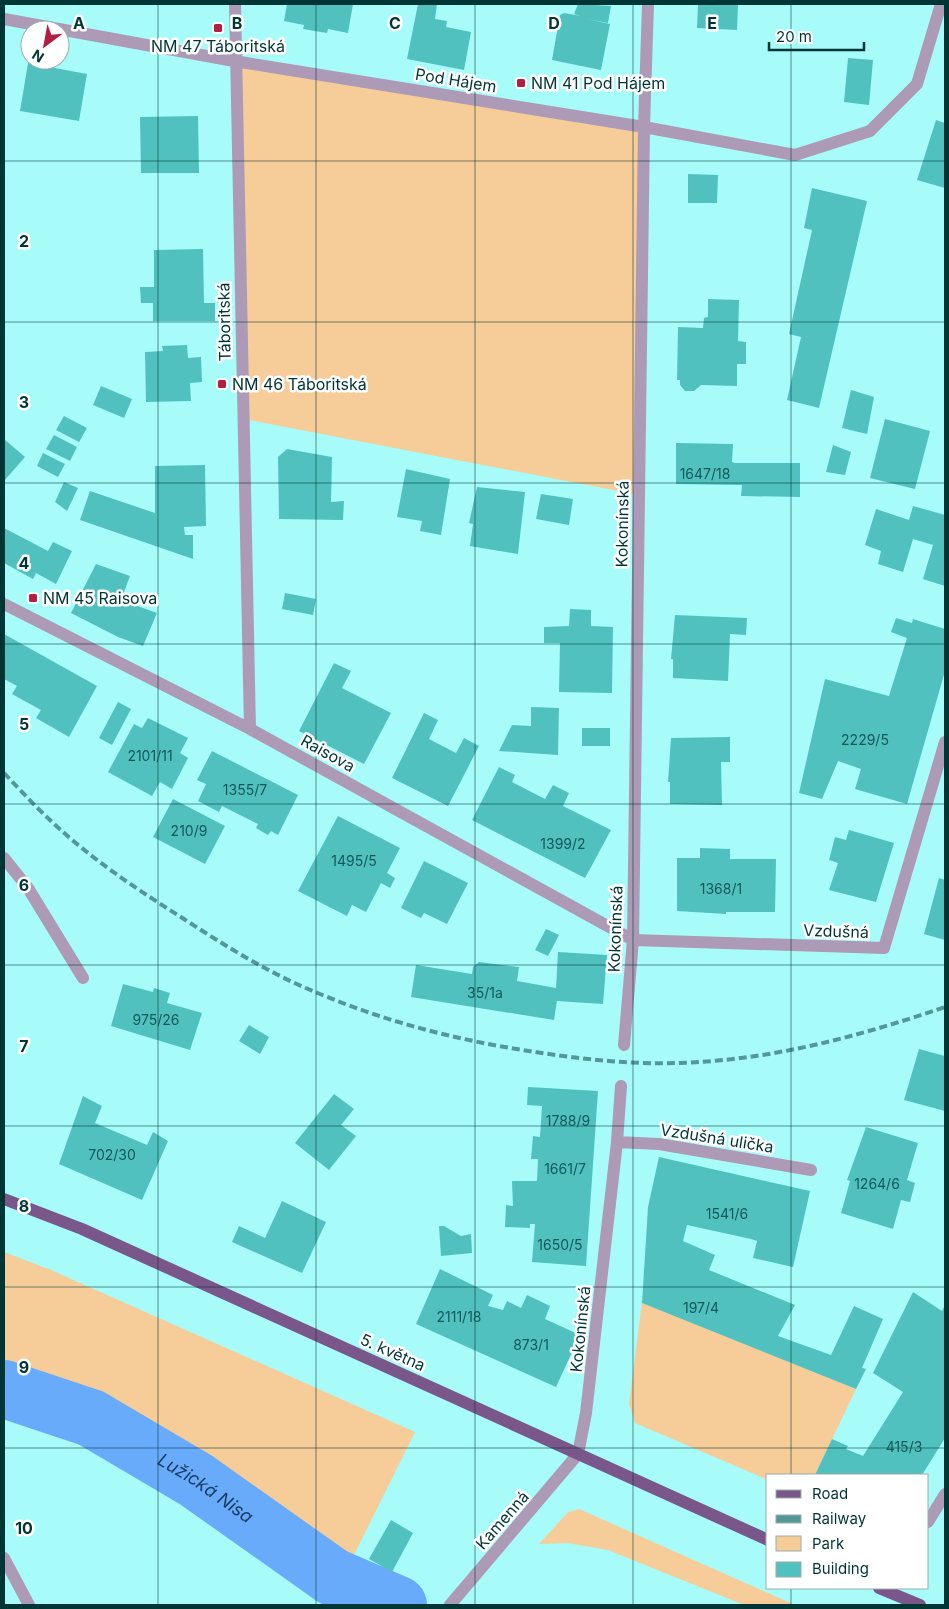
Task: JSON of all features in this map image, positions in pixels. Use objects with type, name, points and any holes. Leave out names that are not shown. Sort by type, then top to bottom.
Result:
[{"type":"main road","name":"5. května","points":[[4,1199],[91,1233],[766,1539]]},
{"type":"main road","points":[[886,1589],[920,1605]]},
{"type":"street","name":"Táboritská","points":[[235,4],[234,61],[250,729]]},
{"type":"street","name":"Kokonínská","points":[[624,1045],[633,940],[644,127],[648,4]]},
{"type":"street","name":"Pod Hájem","points":[[4,19],[234,61],[644,127],[795,155],[870,131],[918,84],[941,4]]},
{"type":"street","name":"Raisova","points":[[4,604],[250,729],[633,940]]},
{"type":"street","name":"Vzdušná","points":[[633,940],[884,948],[945,742]]},
{"type":"street","points":[[4,858],[28,888],[83,978]]},
{"type":"street","name":"Kokonínská","points":[[578,1454],[586,1414],[617,1142],[621,1086]]},
{"type":"street","name":"Vzdušná ulička","points":[[617,1142],[659,1144],[811,1170]]},
{"type":"street","name":"Kamenná","points":[[452,1604],[578,1454]]},
{"type":"street","points":[[929,1520],[945,1494]]},
{"type":"street","points":[[4,1558],[29,1605]]},
{"type":"green space","points":[[234,61],[644,127],[639,495],[243,419]]},
{"type":"green space","points":[[4,1252],[51,1270],[415,1432],[349,1565],[115,1405],[4,1373]]},
{"type":"green space","points":[[642,1302],[856,1389],[815,1474],[766,1474],[766,1479],[635,1423],[629,1404]]},
{"type":"green space","points":[[579,1509],[795,1605],[744,1605],[608,1550],[567,1543],[539,1544],[568,1512]]},
{"type":"building","points":[[287,4],[353,4],[348,33],[328,29],[327,33],[303,29],[304,25],[284,21]]},
{"type":"building","points":[[418,4],[437,4],[435,19],[447,21],[446,27],[471,32],[464,70],[407,59]]},
{"type":"building","points":[[578,4],[611,6],[608,23],[587,19],[610,24],[601,70],[552,60],[560,15],[564,13],[581,16],[574,14]]},
{"type":"building","points":[[698,4],[738,4],[737,30],[697,28]]},
{"type":"building","points":[[848,58],[873,60],[869,105],[844,102]]},
{"type":"building","points":[[27,70],[66,70],[87,74],[79,121],[20,111]]},
{"type":"building","points":[[198,116],[199,173],[141,173],[140,117]]},
{"type":"building","points":[[936,120],[945,123],[945,188],[917,180]]},
{"type":"building","points":[[688,174],[718,175],[717,203],[688,203]]},
{"type":"building","points":[[812,188],[867,201],[819,408],[787,400],[801,337],[789,334],[812,230],[804,228]]},
{"type":"building","points":[[203,249],[204,303],[215,303],[215,321],[153,321],[153,303],[141,303],[140,287],[154,287],[154,250]]},
{"type":"building","points":[[708,299],[739,300],[738,341],[746,342],[746,364],[737,364],[737,386],[701,385],[694,391],[685,391],[680,385],[680,380],[677,380],[678,327],[703,328],[704,318],[708,317]]},
{"type":"building","points":[[187,345],[188,358],[201,357],[202,382],[190,383],[191,401],[146,402],[145,352],[163,351],[162,346]]},
{"type":"building","points":[[101,386],[132,399],[124,418],[93,405]]},
{"type":"building","points":[[851,390],[874,397],[867,434],[842,428]]},
{"type":"building","points":[[64,416],[87,428],[79,442],[56,430]]},
{"type":"building","points":[[885,419],[930,431],[915,489],[870,478]]},
{"type":"building","points":[[54,435],[77,447],[70,461],[46,449]]},
{"type":"building","points":[[4,439],[25,457],[4,481]]},
{"type":"building","points":[[676,443],[733,444],[732,462],[735,463],[800,463],[800,497],[741,496],[742,485],[676,484]]},
{"type":"building","points":[[833,445],[851,452],[845,475],[826,472]]},
{"type":"building","points":[[287,449],[332,457],[331,502],[344,501],[343,520],[279,519],[278,457]]},
{"type":"building","points":[[43,453],[65,464],[58,477],[37,466]]},
{"type":"building","points":[[205,465],[206,526],[184,527],[185,535],[193,535],[193,559],[80,520],[90,491],[155,513],[155,466]]},
{"type":"building","points":[[406,469],[450,479],[441,535],[420,531],[422,521],[397,517]]},
{"type":"building","points":[[64,482],[78,488],[67,511],[55,502]]},
{"type":"building","points":[[477,487],[525,492],[518,554],[470,546],[473,524],[469,523]]},
{"type":"building","points":[[541,494],[573,499],[569,525],[536,519]]},
{"type":"building","points":[[913,506],[945,515],[945,586],[923,579],[933,545],[913,539],[903,572],[878,564],[881,551],[865,545],[876,509],[909,520]]},
{"type":"building","points":[[4,528],[48,551],[53,542],[72,551],[56,584],[36,573],[33,579],[4,563]]},
{"type":"building","points":[[96,564],[130,576],[121,600],[157,613],[143,646],[118,637],[71,613]]},
{"type":"building","points":[[285,593],[316,599],[313,615],[282,609]]},
{"type":"building","points":[[570,609],[591,610],[591,626],[613,627],[612,693],[559,692],[560,643],[544,643],[544,627],[569,626]]},
{"type":"building","points":[[675,615],[747,618],[746,635],[730,634],[728,681],[673,678],[673,659],[671,659]]},
{"type":"building","points":[[896,618],[912,623],[913,619],[945,629],[945,671],[907,804],[855,789],[861,769],[838,761],[822,799],[799,793],[825,679],[889,696],[907,638],[891,632]]},
{"type":"building","points":[[4,634],[97,686],[69,737],[36,718],[41,710],[12,694],[17,686],[4,679]]},
{"type":"building","points":[[334,663],[351,671],[342,688],[391,713],[364,764],[299,731]]},
{"type":"building","points":[[118,702],[131,709],[112,745],[99,738]]},
{"type":"building","points":[[531,707],[559,708],[558,755],[499,751],[512,725],[531,726]]},
{"type":"building","points":[[424,713],[438,720],[429,739],[456,753],[464,738],[479,746],[448,806],[392,778]]},
{"type":"building","points":[[148,718],[188,738],[180,753],[188,758],[172,789],[160,782],[152,796],[108,772],[134,724],[142,728]]},
{"type":"building","points":[[582,728],[610,728],[610,746],[582,746]]},
{"type":"building","points":[[730,737],[730,762],[721,762],[722,805],[670,804],[670,782],[668,782],[671,738]]},
{"type":"building","points":[[212,751],[298,795],[278,835],[271,831],[268,835],[256,828],[258,824],[222,806],[219,812],[198,801],[206,784],[197,780]]},
{"type":"building","points":[[499,767],[515,775],[512,782],[545,799],[553,785],[569,793],[563,806],[611,830],[585,878],[472,820]]},
{"type":"building","points":[[173,799],[225,826],[205,864],[153,837]]},
{"type":"building","points":[[338,816],[400,848],[387,873],[395,878],[390,888],[381,883],[366,912],[352,905],[347,916],[298,891]]},
{"type":"building","points":[[849,830],[894,843],[876,902],[829,890],[838,863],[829,860],[835,837],[846,840]]},
{"type":"building","points":[[700,848],[730,849],[730,859],[776,859],[775,912],[726,912],[726,914],[677,911],[677,858],[700,858]]},
{"type":"building","points":[[424,861],[468,883],[447,924],[424,913],[421,918],[401,908]]},
{"type":"building","points":[[939,878],[945,880],[945,940],[924,934]]},
{"type":"building","points":[[546,929],[559,935],[548,956],[535,950]]},
{"type":"building","points":[[558,952],[607,955],[603,1004],[557,1001],[554,1020],[411,997],[416,965],[472,974],[473,967],[479,962],[519,967],[517,981],[556,988]]},
{"type":"building","points":[[123,984],[153,992],[154,988],[170,993],[167,1003],[202,1013],[190,1050],[111,1026]]},
{"type":"building","points":[[249,1025],[269,1037],[260,1054],[239,1041]]},
{"type":"building","points":[[919,1049],[945,1056],[945,1111],[904,1100]]},
{"type":"building","points":[[528,1087],[598,1091],[586,1266],[532,1262],[535,1224],[530,1224],[530,1228],[505,1227],[506,1205],[513,1206],[512,1181],[537,1181],[538,1159],[531,1159],[533,1136],[540,1137],[542,1106],[527,1105]]},
{"type":"building","points":[[334,1094],[354,1109],[341,1125],[356,1136],[329,1170],[295,1143]]},
{"type":"building","points":[[83,1096],[102,1106],[95,1123],[147,1145],[153,1132],[168,1141],[142,1200],[59,1164]]},
{"type":"building","points":[[866,1127],[918,1143],[907,1180],[915,1183],[910,1202],[901,1200],[893,1229],[841,1213],[850,1181],[847,1180]]},
{"type":"building","points":[[659,1157],[810,1191],[793,1267],[753,1258],[757,1241],[751,1239],[687,1225],[683,1241],[715,1255],[709,1270],[795,1305],[778,1336],[831,1355],[854,1306],[883,1319],[862,1368],[866,1369],[856,1389],[642,1303],[648,1207]]},
{"type":"building","points":[[282,1201],[326,1222],[302,1273],[232,1242],[239,1226],[265,1238]]},
{"type":"building","points":[[439,1226],[444,1226],[461,1236],[471,1234],[472,1253],[441,1256]]},
{"type":"building","points":[[440,1269],[493,1295],[488,1306],[503,1310],[507,1301],[521,1308],[527,1295],[550,1306],[545,1319],[580,1335],[556,1387],[416,1324]]},
{"type":"building","points":[[913,1292],[942,1311],[945,1305],[945,1438],[923,1474],[815,1474],[832,1439],[848,1446],[846,1449],[863,1456],[903,1392],[873,1373]]},
{"type":"building","points":[[391,1520],[413,1533],[392,1572],[369,1559]]},
{"type":"waterway","name":"Lužická Nisa","points":[[4,1389],[91,1418],[196,1480],[333,1577],[398,1605]]},
{"type":"railway","points":[[4,773],[66,835],[99,861],[149,897],[233,950],[285,978],[345,1004],[449,1036],[502,1047],[592,1059],[635,1063],[699,1062],[793,1050],[855,1035],[945,1007]]},
{"type":"place","name":"NM 47 Táboritská","points":[[218,28]]},
{"type":"place","name":"NM 41 Pod Hájem","points":[[521,83]]},
{"type":"place","name":"NM 46 Táboritská","points":[[222,384]]},
{"type":"place","name":"NM 45 Raisova","points":[[33,598]]}]
